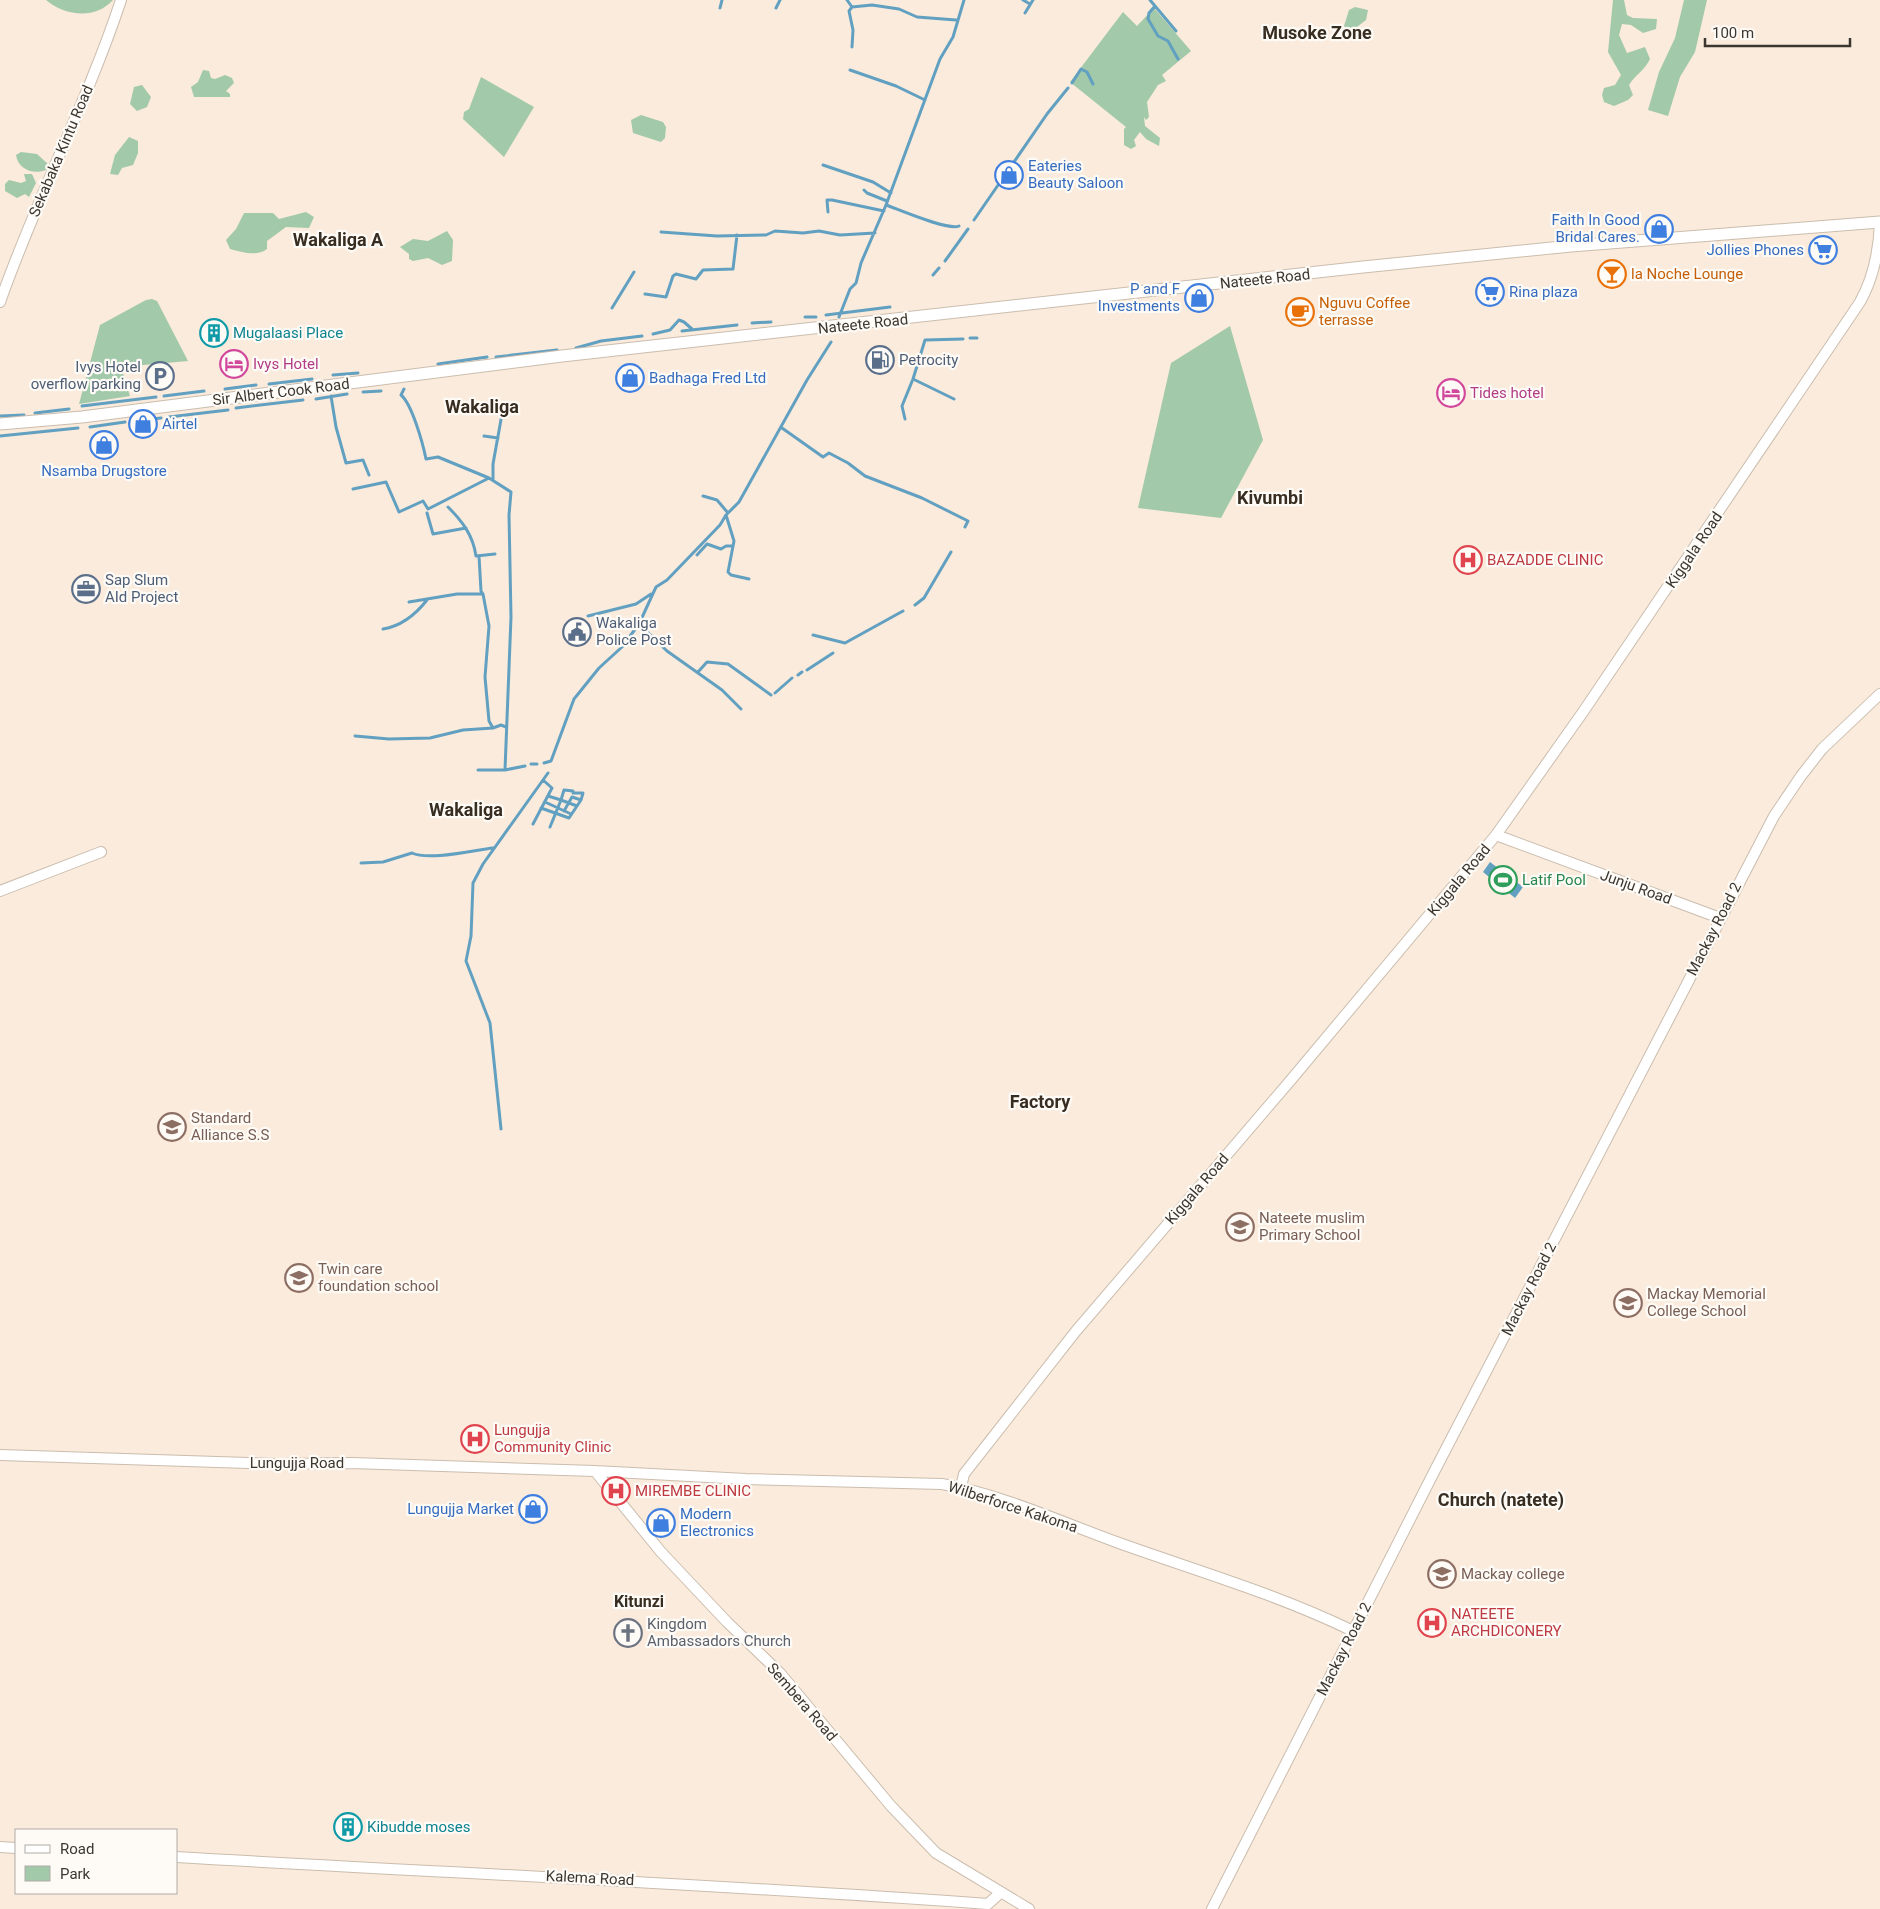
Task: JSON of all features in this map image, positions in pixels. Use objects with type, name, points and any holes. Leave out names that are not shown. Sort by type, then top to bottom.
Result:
[{"type":"main road","name":"Nateete Road","points":[[562,356],[1438,259],[1571,246],[1880,222]]},
{"type":"main road","name":"Sir Albert Cook Road","points":[[0,424],[82,417],[562,356]]},
{"type":"street","name":"Sekabaka Kintu Road","points":[[0,302],[40,199],[73,128],[121,0]]},
{"type":"street","name":"Kiggala Road","points":[[961,1487],[964,1474],[1076,1331],[1290,1081],[1496,835],[1594,696],[1860,302],[1871,279],[1876,261],[1880,222]]},
{"type":"street","name":"Mackay Road 2","points":[[1212,1909],[1353,1631],[1774,816],[1800,776],[1822,750],[1880,694]]},
{"type":"street","name":"Junju Road","points":[[1496,835],[1720,918]]},
{"type":"street","points":[[0,891],[101,852]]},
{"type":"street","name":"Lungujja Road","points":[[0,1455],[595,1471]]},
{"type":"street","name":"Wilberforce Kakoma","points":[[595,1471],[746,1479],[942,1484],[961,1487],[1262,1592],[1311,1611],[1353,1631]]},
{"type":"street","name":"Sembera Road","points":[[595,1471],[660,1552],[727,1622],[780,1673],[897,1813],[936,1853],[1029,1909]]},
{"type":"street","points":[[0,1847],[15,1848]]},
{"type":"street","name":"Kalema Road","points":[[178,1857],[408,1870],[606,1878],[988,1904],[1000,1893]]},
{"type":"green space","points":[[46,0],[113,0],[98,11],[80,14],[62,10]]},
{"type":"green space","points":[[1613,0],[1624,0],[1627,15],[1633,18],[1657,19],[1656,29],[1643,33],[1631,25],[1622,24],[1619,35],[1627,53],[1645,47],[1650,59],[1629,85],[1633,95],[1628,100],[1614,106],[1604,102],[1602,95],[1604,88],[1615,85],[1621,75],[1608,52]]},
{"type":"green space","points":[[1684,0],[1707,0],[1695,52],[1680,77],[1668,116],[1648,110],[1659,72],[1675,38]]},
{"type":"green space","points":[[1355,7],[1368,10],[1366,20],[1349,33],[1344,26],[1349,10]]},
{"type":"green space","points":[[1154,8],[1191,51],[1162,75],[1166,81],[1158,85],[1147,102],[1149,117],[1146,120],[1144,117],[1145,126],[1160,138],[1159,146],[1146,139],[1140,132],[1134,140],[1136,146],[1131,149],[1124,145],[1124,129],[1126,127],[1070,82],[1123,12],[1137,26]]},
{"type":"green space","points":[[203,70],[209,71],[211,78],[215,79],[225,75],[232,78],[234,83],[226,91],[230,94],[230,97],[194,97],[191,87],[198,82]]},
{"type":"green space","points":[[481,77],[534,107],[504,157],[463,119],[464,112],[469,109]]},
{"type":"green space","points":[[142,85],[151,97],[147,107],[137,111],[130,104],[134,87]]},
{"type":"green space","points":[[641,115],[663,122],[666,127],[665,138],[661,142],[633,133],[631,120]]},
{"type":"green space","points":[[129,137],[138,141],[138,153],[133,165],[122,168],[118,175],[110,174],[115,155]]},
{"type":"green space","points":[[21,152],[37,154],[48,164],[46,170],[36,172],[27,170],[17,160],[16,155]]},
{"type":"green space","points":[[24,174],[32,174],[36,183],[29,197],[25,194],[17,198],[5,191],[5,184],[9,180],[21,183],[26,181]]},
{"type":"green space","points":[[306,212],[314,217],[309,228],[286,227],[267,241],[267,249],[258,253],[230,249],[226,240],[236,229],[244,213],[273,213],[279,219]]},
{"type":"green space","points":[[447,231],[453,240],[452,261],[442,265],[428,258],[413,261],[409,259],[409,254],[400,247],[413,239],[428,241]]},
{"type":"green space","points":[[152,299],[157,301],[188,361],[121,367],[130,396],[79,404],[100,325],[146,300]]},
{"type":"green space","points":[[1230,326],[1263,440],[1221,518],[1138,508],[1171,363]]},
{"type":"water","name":"Latif Pool","points":[[1490,862],[1523,887],[1515,898],[1483,872]]},
{"type":"waterway","points":[[720,8],[722,0]]},
{"type":"waterway","points":[[776,8],[780,0]]},
{"type":"waterway","points":[[847,0],[852,7]]},
{"type":"waterway","points":[[839,317],[850,289],[856,283],[861,263],[886,205],[940,59],[953,37],[964,0]]},
{"type":"waterway","points":[[1023,0],[1030,4]]},
{"type":"waterway","points":[[1025,13],[1033,0]]},
{"type":"waterway","points":[[1150,0],[1176,31]]},
{"type":"waterway","points":[[852,47],[853,30],[849,11],[852,7],[872,5],[899,9],[917,17],[956,20]]},
{"type":"waterway","points":[[1155,6],[1149,13],[1148,19],[1158,36],[1168,41],[1178,59]]},
{"type":"waterway","points":[[1072,83],[1081,69],[1087,72],[1093,84]]},
{"type":"waterway","points":[[850,70],[896,86],[925,100]]},
{"type":"waterway","points":[[974,220],[1047,114],[1068,88]]},
{"type":"waterway","points":[[823,165],[873,182],[891,193]]},
{"type":"waterway","points":[[864,190],[887,201]]},
{"type":"waterway","points":[[828,212],[827,200],[884,211]]},
{"type":"waterway","points":[[886,205],[945,226],[959,226]]},
{"type":"waterway","points":[[945,261],[968,229]]},
{"type":"waterway","points":[[661,232],[717,236],[766,235],[775,231],[803,233],[819,231],[840,235],[875,233]]},
{"type":"waterway","points":[[645,294],[666,297],[673,276],[676,274],[696,279],[703,270],[733,269],[737,235]]},
{"type":"waterway","points":[[933,275],[939,268]]},
{"type":"waterway","points":[[612,308],[634,272]]},
{"type":"waterway","points":[[826,315],[890,307]]},
{"type":"waterway","points":[[805,317],[816,317]]},
{"type":"waterway","points":[[653,334],[670,330],[679,320],[692,329]]},
{"type":"waterway","points":[[752,323],[771,322]]},
{"type":"waterway","points":[[682,331],[737,325]]},
{"type":"waterway","points":[[576,348],[601,341],[642,336]]},
{"type":"waterway","points":[[970,338],[977,338]]},
{"type":"waterway","points":[[913,379],[925,340],[963,339]]},
{"type":"waterway","points":[[544,763],[551,761],[574,699],[599,668],[622,647],[639,624],[656,587],[667,580],[720,525],[726,515],[739,502],[807,380],[831,342]]},
{"type":"waterway","points":[[496,357],[557,350]]},
{"type":"waterway","points":[[438,364],[487,357]]},
{"type":"waterway","points":[[333,375],[358,373]]},
{"type":"waterway","points":[[269,384],[312,379]]},
{"type":"waterway","points":[[905,419],[902,406],[913,379],[954,399]]},
{"type":"waterway","points":[[225,389],[256,385]]},
{"type":"waterway","points":[[404,389],[401,395],[413,415],[426,459],[438,457],[489,478],[511,492],[509,515],[511,617],[505,770],[525,766]]},
{"type":"waterway","points":[[164,396],[204,391]]},
{"type":"waterway","points":[[363,392],[381,391]]},
{"type":"waterway","points":[[316,399],[347,394]]},
{"type":"waterway","points":[[331,396],[336,427],[346,463],[363,460],[369,475]]},
{"type":"waterway","points":[[82,406],[156,397]]},
{"type":"waterway","points":[[236,408],[303,400]]},
{"type":"waterway","points":[[35,413],[69,409]]},
{"type":"waterway","points":[[169,417],[228,410]]},
{"type":"waterway","points":[[493,480],[493,464],[502,414]]},
{"type":"waterway","points":[[0,416],[24,415]]},
{"type":"waterway","points":[[133,421],[161,418]]},
{"type":"waterway","points":[[90,427],[125,422]]},
{"type":"waterway","points":[[0,436],[78,428]]},
{"type":"waterway","points":[[782,428],[823,457],[829,453],[848,463],[865,476],[922,498],[968,521],[965,527]]},
{"type":"waterway","points":[[484,436],[498,438],[497,441]]},
{"type":"waterway","points":[[353,489],[386,482],[399,512],[423,501],[428,509],[489,478]]},
{"type":"waterway","points":[[703,496],[717,500],[728,513]]},
{"type":"waterway","points":[[448,507],[466,529],[475,548],[476,556],[495,554]]},
{"type":"waterway","points":[[427,513],[433,534],[466,528]]},
{"type":"waterway","points":[[726,515],[734,541],[728,572],[731,575],[749,579]]},
{"type":"waterway","points":[[697,555],[707,544],[721,549],[726,546],[733,546]]},
{"type":"waterway","points":[[915,605],[924,598],[951,552]]},
{"type":"waterway","points":[[479,556],[481,591],[489,626],[485,677],[489,721],[493,728]]},
{"type":"waterway","points":[[409,602],[457,594],[483,594]]},
{"type":"waterway","points":[[588,616],[636,604],[651,594]]},
{"type":"waterway","points":[[383,629],[408,619],[427,600]]},
{"type":"waterway","points":[[813,635],[845,643],[903,611]]},
{"type":"waterway","points":[[639,624],[667,651],[722,690],[741,709]]},
{"type":"waterway","points":[[807,670],[833,653]]},
{"type":"waterway","points":[[698,672],[707,662],[728,664],[771,695]]},
{"type":"waterway","points":[[798,675],[802,672]]},
{"type":"waterway","points":[[775,693],[792,678]]},
{"type":"waterway","points":[[355,736],[389,739],[430,738],[463,730],[493,728],[501,725],[506,727]]},
{"type":"waterway","points":[[531,764],[537,764]]},
{"type":"waterway","points":[[478,770],[505,770]]},
{"type":"waterway","points":[[501,1129],[490,1023],[466,961],[471,936],[473,883],[483,864],[548,773]]},
{"type":"waterway","points":[[533,824],[552,788],[543,780]]},
{"type":"waterway","points":[[541,808],[569,818],[577,806],[561,800],[564,790],[573,791]]},
{"type":"waterway","points":[[573,793],[583,793],[581,800]]},
{"type":"waterway","points":[[548,796],[561,800],[550,827]]},
{"type":"waterway","points":[[564,811],[572,797],[581,800],[577,806]]},
{"type":"waterway","points":[[545,802],[571,814]]},
{"type":"waterway","points":[[361,863],[383,862],[412,853],[429,856],[493,848]]},
{"type":"place","name":"Eateries Beauty Saloon","points":[[1009,175]]},
{"type":"place","name":"Faith In Good Bridal Cares.","points":[[1659,229]]},
{"type":"place","name":"Jollies Phones","points":[[1823,250]]},
{"type":"place","name":"la Noche Lounge","points":[[1612,274]]},
{"type":"place","name":"Rina plaza","points":[[1490,292]]},
{"type":"place","name":"P and F Investments","points":[[1199,298]]},
{"type":"place","name":"Nguvu Coffee terrasse","points":[[1300,312]]},
{"type":"place","name":"Mugalaasi Place","points":[[214,333]]},
{"type":"place","name":"Petrocity","points":[[880,360]]},
{"type":"place","name":"Ivys Hotel","points":[[234,364]]},
{"type":"place","name":"Ivys Hotel overflow parking","points":[[160,376]]},
{"type":"place","name":"Badhaga Fred Ltd","points":[[630,378]]},
{"type":"place","name":"Tides hotel","points":[[1451,393]]},
{"type":"place","name":"Airtel","points":[[143,424]]},
{"type":"place","name":"Nsamba Drugstore","points":[[104,445]]},
{"type":"place","name":"BAZADDE CLINIC","points":[[1468,560]]},
{"type":"place","name":"Sap Slum AId Project","points":[[86,589]]},
{"type":"place","name":"Wakaliga Police Post","points":[[577,632]]},
{"type":"place","name":"Latif Pool","points":[[1503,880]]},
{"type":"place","name":"Standard Alliance S.S","points":[[172,1127]]},
{"type":"place","name":"Nateete muslim Primary School","points":[[1240,1227]]},
{"type":"place","name":"Twin care foundation school","points":[[299,1278]]},
{"type":"place","name":"Mackay Memorial College School","points":[[1628,1303]]},
{"type":"place","name":"Lungujja Community Clinic","points":[[475,1439]]},
{"type":"place","name":"MIREMBE CLINIC","points":[[616,1491]]},
{"type":"place","name":"Lungujja Market","points":[[533,1509]]},
{"type":"place","name":"Modern Electronics","points":[[661,1523]]},
{"type":"place","name":"Mackay college","points":[[1442,1574]]},
{"type":"place","name":"NATEETE ARCHDICONERY","points":[[1432,1623]]},
{"type":"place","name":"Kingdom Ambassadors Church","points":[[628,1633]]},
{"type":"place","name":"Kibudde moses","points":[[348,1827]]},
{"type":"district","name":"Musoke Zone","points":[[1317,32]]},
{"type":"district","name":"Wakaliga A","points":[[338,239]]},
{"type":"district","name":"Wakaliga","points":[[482,406]]},
{"type":"district","name":"Kivumbi","points":[[1270,497]]},
{"type":"district","name":"Wakaliga","points":[[466,809]]},
{"type":"district","name":"Factory","points":[[1040,1101]]},
{"type":"district","name":"Church (natete)","points":[[1501,1499]]},
{"type":"district","name":"Kitunzi","points":[[639,1601]]}]
